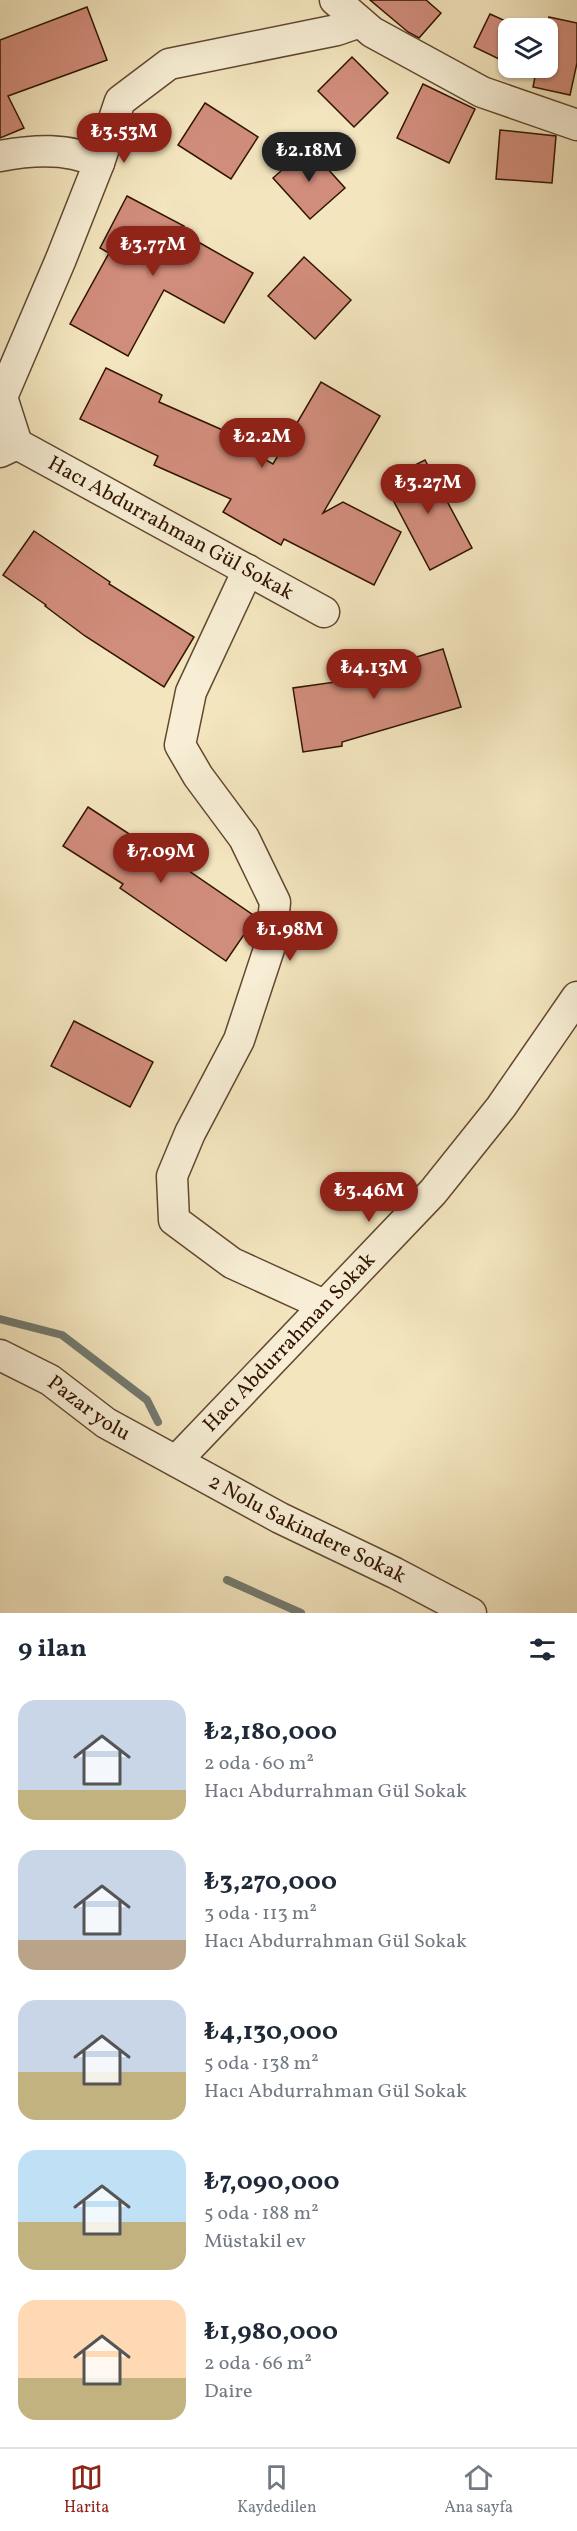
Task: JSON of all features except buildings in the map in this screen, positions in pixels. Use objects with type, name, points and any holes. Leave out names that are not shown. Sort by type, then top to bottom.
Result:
[{"type":"street","points":[[335,0],[372,32],[482,92],[577,125]]},
{"type":"street","name":"Hacı Abdurrahman Gül Sokak","points":[[324,612],[248,570],[9,448],[2,398],[99,163],[120,101],[169,64],[337,30],[360,22]]},
{"type":"street","points":[[0,156],[30,151],[83,154],[99,163]]},
{"type":"street","points":[[248,570],[191,692],[180,745],[198,776],[244,838],[275,902],[271,943],[239,1040],[190,1133],[172,1176],[174,1220],[232,1263],[324,1305]]},
{"type":"street","name":"Hacı Abdurrahman Sokak","points":[[176,1461],[434,1192],[501,1107],[577,997]]},
{"type":"street","name":"Pazar yolu","points":[[0,1355],[50,1380],[106,1423],[176,1461]]},
{"type":"street","name":"2 Nolu Sakindere Sokak","points":[[176,1461],[280,1518],[395,1573],[471,1613]]},
{"type":"waterway","points":[[0,1319],[62,1335],[147,1400],[158,1422]]},
{"type":"waterway","points":[[227,1580],[301,1613]]}]
